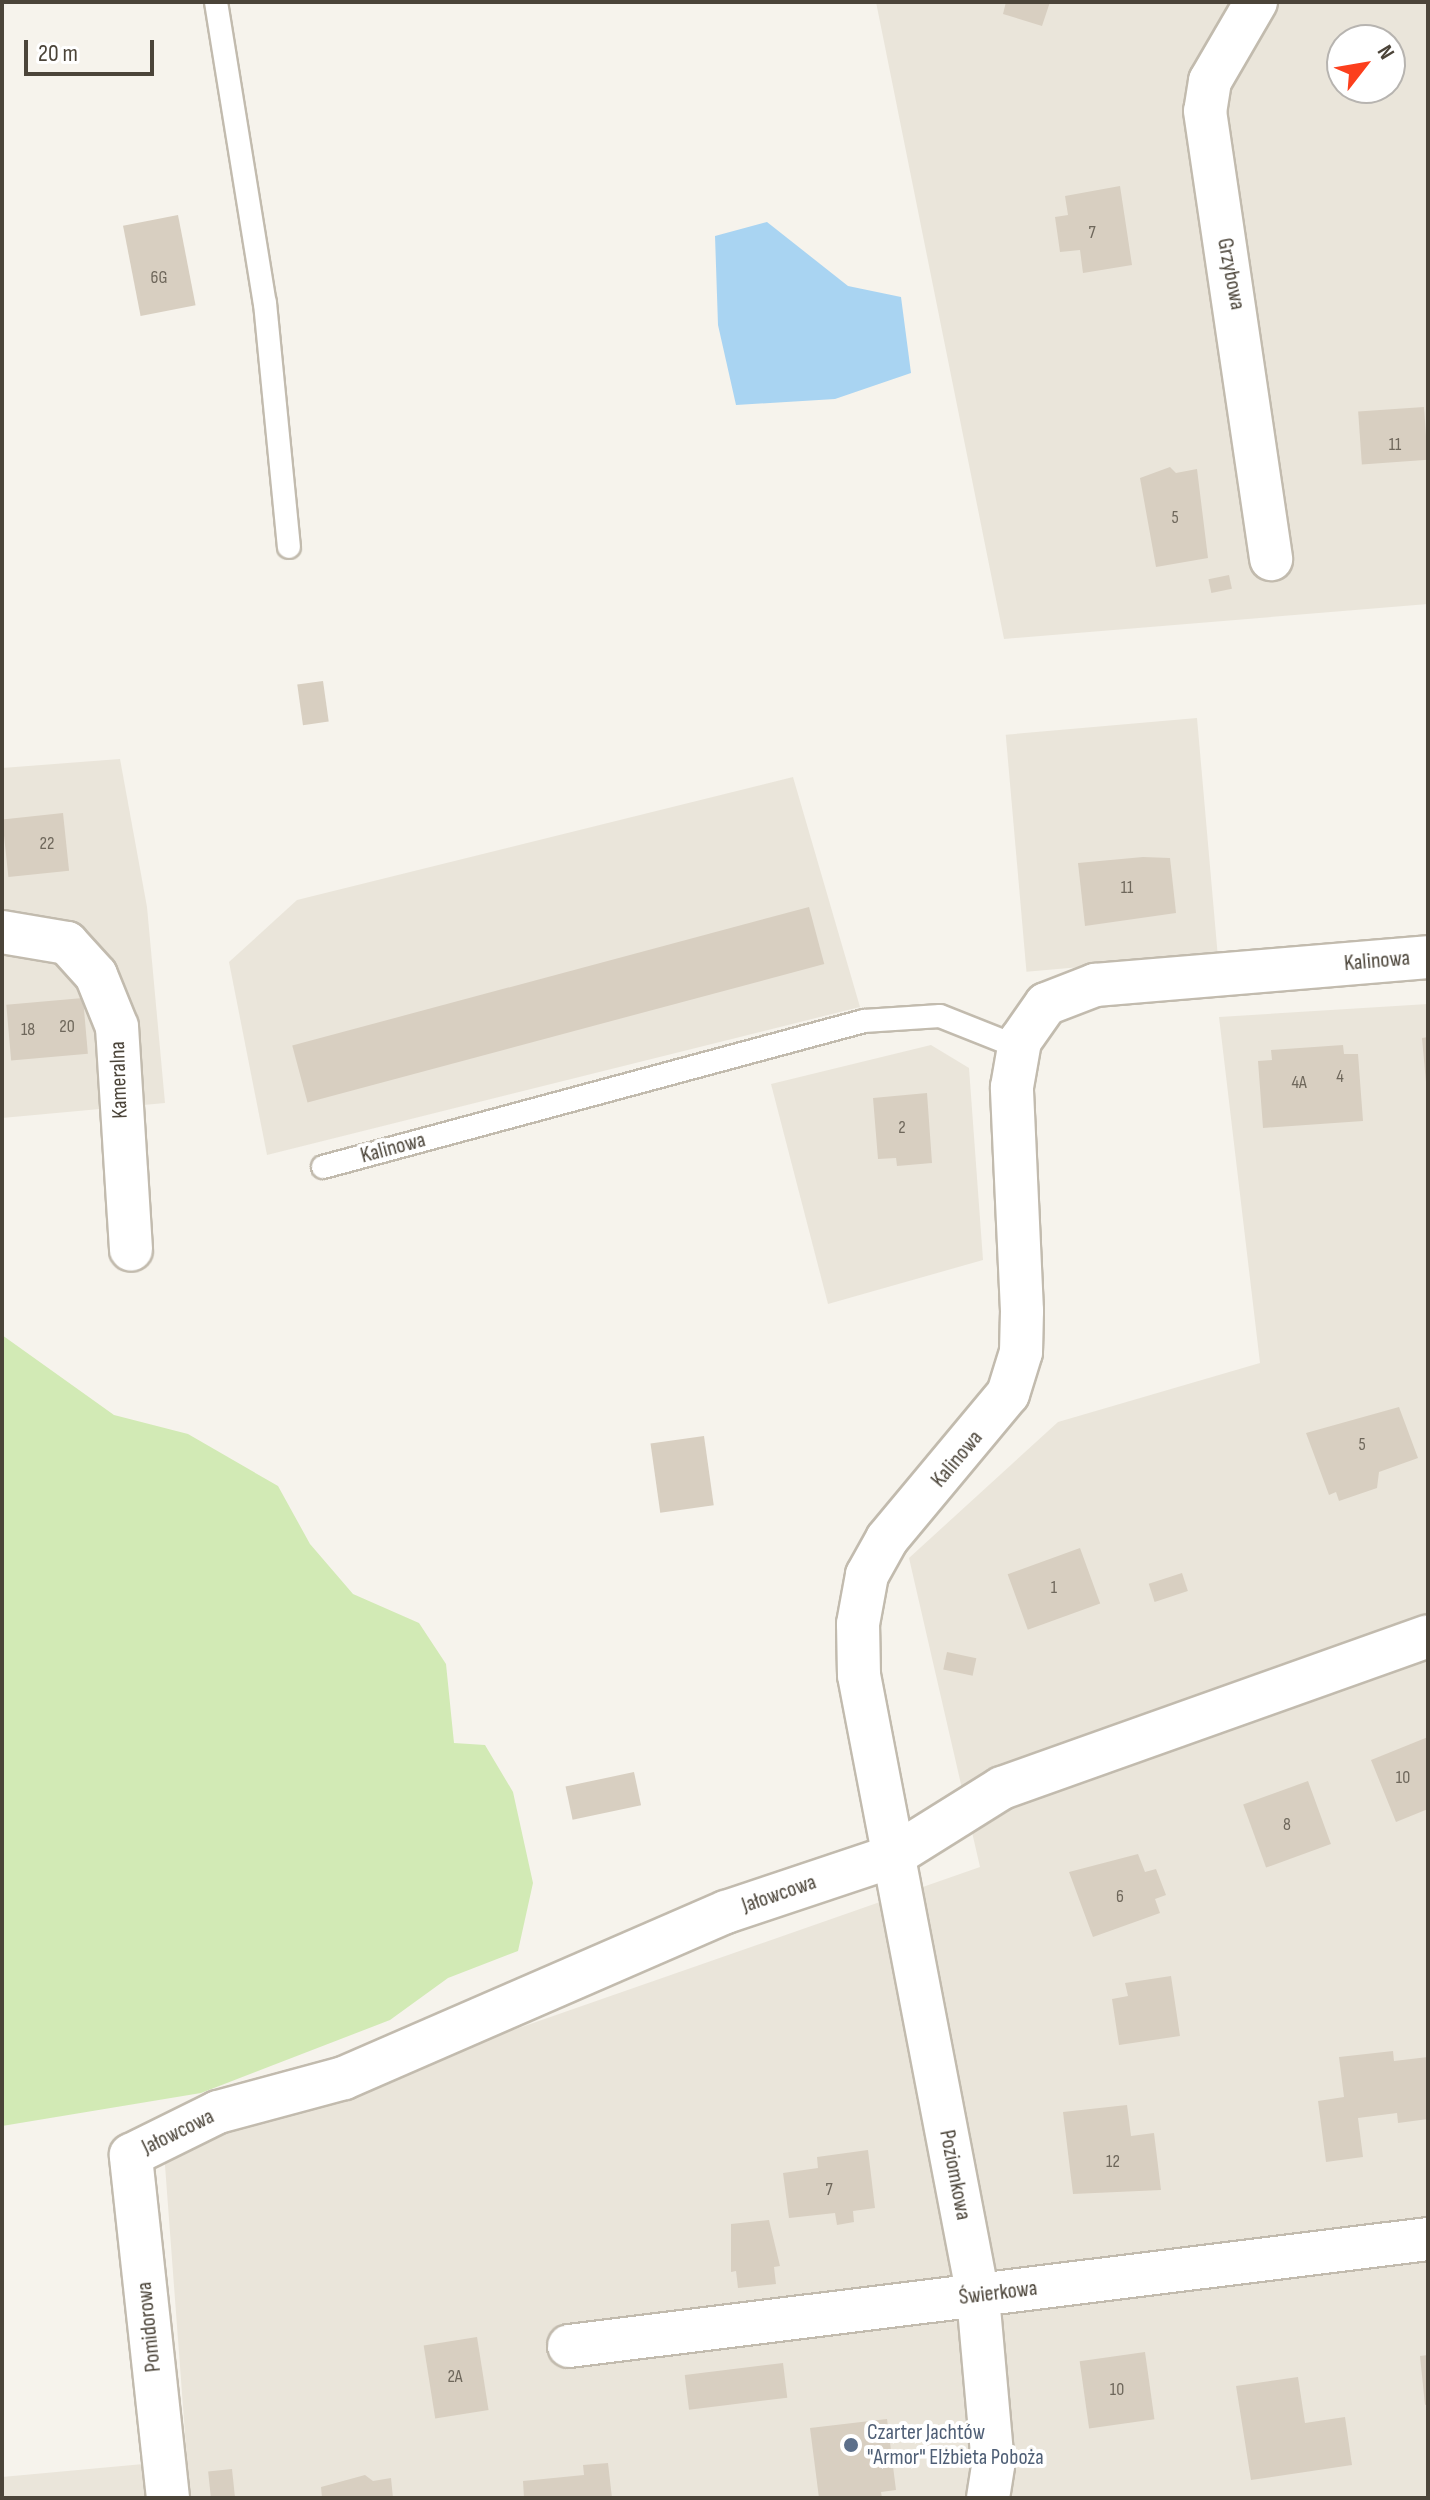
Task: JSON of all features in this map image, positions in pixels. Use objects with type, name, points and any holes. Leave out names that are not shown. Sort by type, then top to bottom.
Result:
[{"type":"street","name":"Grzybowa","points":[[1256,2],[1210,81],[1205,111],[1271,559]]},
{"type":"street","name":"Kameralna","points":[[2,932],[67,943],[101,988],[117,1027],[131,1250]]},
{"type":"street","name":"Kalinowa","points":[[893,1856],[859,1675],[858,1624],[867,1575],[887,1539],[983,1430],[1008,1394],[1021,1352],[1012,1087],[1018,1047],[1046,1004],[1095,985],[1428,957]]},
{"type":"street","name":"Jałowcowa","points":[[131,2155],[218,2112],[344,2078],[726,1912],[893,1856],[1002,1788],[1428,1636]]},
{"type":"street","name":"Poziomkowa","points":[[893,1856],[978,2296],[993,2465],[988,2498]]},
{"type":"street","name":"Pomidorowa","points":[[131,2155],[168,2498]]},
{"type":"street","name":"Świerkowa","points":[[569,2346],[1428,2239]]},
{"type":"lane","points":[[216,2],[265,303],[289,547]]},
{"type":"lane","name":"Kalinowa","points":[[323,1167],[864,1021],[940,1016],[1018,1047]]},
{"type":"shaded area","points":[[876,2],[1428,2],[1428,604],[1004,639]]},
{"type":"shaded area","points":[[1197,718],[1218,955],[1026,972],[1006,735]]},
{"type":"shaded area","points":[[120,759],[147,907],[165,1103],[2,1118],[2,768]]},
{"type":"shaded area","points":[[793,777],[860,1007],[267,1155],[229,962],[297,900]]},
{"type":"shaded area","points":[[1428,1004],[1428,2498],[2,2498],[2,2477],[187,2460],[164,2152],[980,1867],[909,1558],[1058,1422],[1260,1363],[1219,1017]]},
{"type":"shaded area","points":[[931,1045],[969,1068],[983,1260],[828,1304],[771,1084]]},
{"type":"green space","points":[[2,1335],[114,1415],[188,1434],[278,1486],[310,1544],[353,1594],[419,1623],[446,1664],[454,1743],[485,1745],[513,1792],[533,1883],[518,1951],[448,1978],[390,2020],[201,2093],[2,2126]]},
{"type":"water","points":[[767,222],[848,286],[901,297],[911,373],[835,399],[736,405],[718,325],[715,236]]},
{"type":"building","points":[[1006,2],[1050,2],[1042,26],[1003,14]]},
{"type":"building","points":[[1120,186],[1132,265],[1083,273],[1080,250],[1060,252],[1055,217],[1068,215],[1065,196]]},
{"type":"building","points":[[178,215],[196,305],[141,316],[123,226]]},
{"type":"building","points":[[1424,407],[1428,460],[1362,464],[1358,412]]},
{"type":"building","points":[[1170,467],[1176,473],[1197,469],[1208,558],[1156,567],[1140,478]]},
{"type":"building","points":[[1229,575],[1232,589],[1211,593],[1208,579]]},
{"type":"building","points":[[323,681],[329,722],[303,725],[297,685]]},
{"type":"building","points":[[63,813],[69,871],[8,877],[2,819]]},
{"type":"building","points":[[1143,857],[1170,858],[1176,913],[1085,926],[1078,863]]},
{"type":"building","points":[[809,907],[824,964],[308,1102],[292,1045]]},
{"type":"building","points":[[83,998],[88,1054],[11,1060],[6,1005]]},
{"type":"building","points":[[1428,1037],[1428,1082],[1426,1082],[1422,1038]]},
{"type":"building","points":[[1343,1045],[1344,1054],[1358,1054],[1363,1121],[1263,1128],[1258,1061],[1272,1060],[1271,1050]]},
{"type":"building","points":[[927,1093],[932,1163],[897,1166],[896,1158],[878,1159],[873,1098]]},
{"type":"building","points":[[1399,1407],[1418,1458],[1379,1472],[1377,1488],[1339,1501],[1336,1492],[1329,1495],[1306,1433]]},
{"type":"building","points":[[704,1436],[714,1505],[660,1513],[651,1444]]},
{"type":"building","points":[[1080,1548],[1100,1603],[1028,1630],[1008,1574]]},
{"type":"building","points":[[1182,1573],[1188,1591],[1155,1602],[1149,1584]]},
{"type":"building","points":[[947,1652],[976,1658],[973,1676],[943,1670]]},
{"type":"building","points":[[1428,1737],[1428,1809],[1396,1822],[1371,1760]]},
{"type":"building","points":[[634,1772],[641,1805],[573,1820],[566,1787]]},
{"type":"building","points":[[1308,1781],[1331,1844],[1266,1868],[1243,1805]]},
{"type":"building","points":[[1138,1854],[1145,1872],[1156,1869],[1166,1895],[1155,1899],[1160,1913],[1093,1937],[1069,1872]]},
{"type":"building","points":[[1171,1976],[1180,2036],[1119,2045],[1112,1999],[1128,1996],[1125,1983]]},
{"type":"building","points":[[1393,2051],[1394,2061],[1428,2057],[1428,2119],[1398,2123],[1397,2113],[1358,2118],[1363,2157],[1326,2162],[1318,2101],[1344,2097],[1339,2057]]},
{"type":"building","points":[[1127,2105],[1131,2136],[1154,2133],[1161,2190],[1073,2194],[1063,2112]]},
{"type":"building","points":[[868,2150],[875,2208],[853,2211],[854,2222],[837,2225],[835,2213],[789,2218],[783,2173],[818,2168],[817,2157]]},
{"type":"building","points":[[769,2220],[780,2266],[774,2267],[776,2284],[738,2288],[736,2271],[731,2272],[731,2224]]},
{"type":"building","points":[[477,2337],[489,2410],[435,2419],[424,2345]]},
{"type":"building","points":[[1145,2352],[1154,2419],[1089,2429],[1080,2361]]},
{"type":"building","points":[[1428,2355],[1428,2404],[1425,2405],[1420,2356]]},
{"type":"building","points":[[783,2363],[787,2398],[689,2410],[685,2375]]},
{"type":"building","points":[[1298,2377],[1305,2423],[1345,2417],[1352,2465],[1251,2480],[1236,2386]]},
{"type":"building","name":"Czarter Jachtów \"Armor\" Elżbieta Poboża","points":[[887,2419],[896,2490],[881,2492],[882,2498],[819,2498],[810,2428]]},
{"type":"building","points":[[608,2463],[612,2498],[524,2498],[523,2481],[584,2475],[583,2465]]},
{"type":"building","points":[[232,2469],[235,2498],[211,2498],[208,2472]]},
{"type":"building","points":[[365,2475],[373,2481],[391,2478],[393,2498],[322,2498],[321,2487]]},
{"type":"place","name":"Czarter Jachtów \"Armor\" Elżbieta Poboża","points":[[851,2445]]}]
